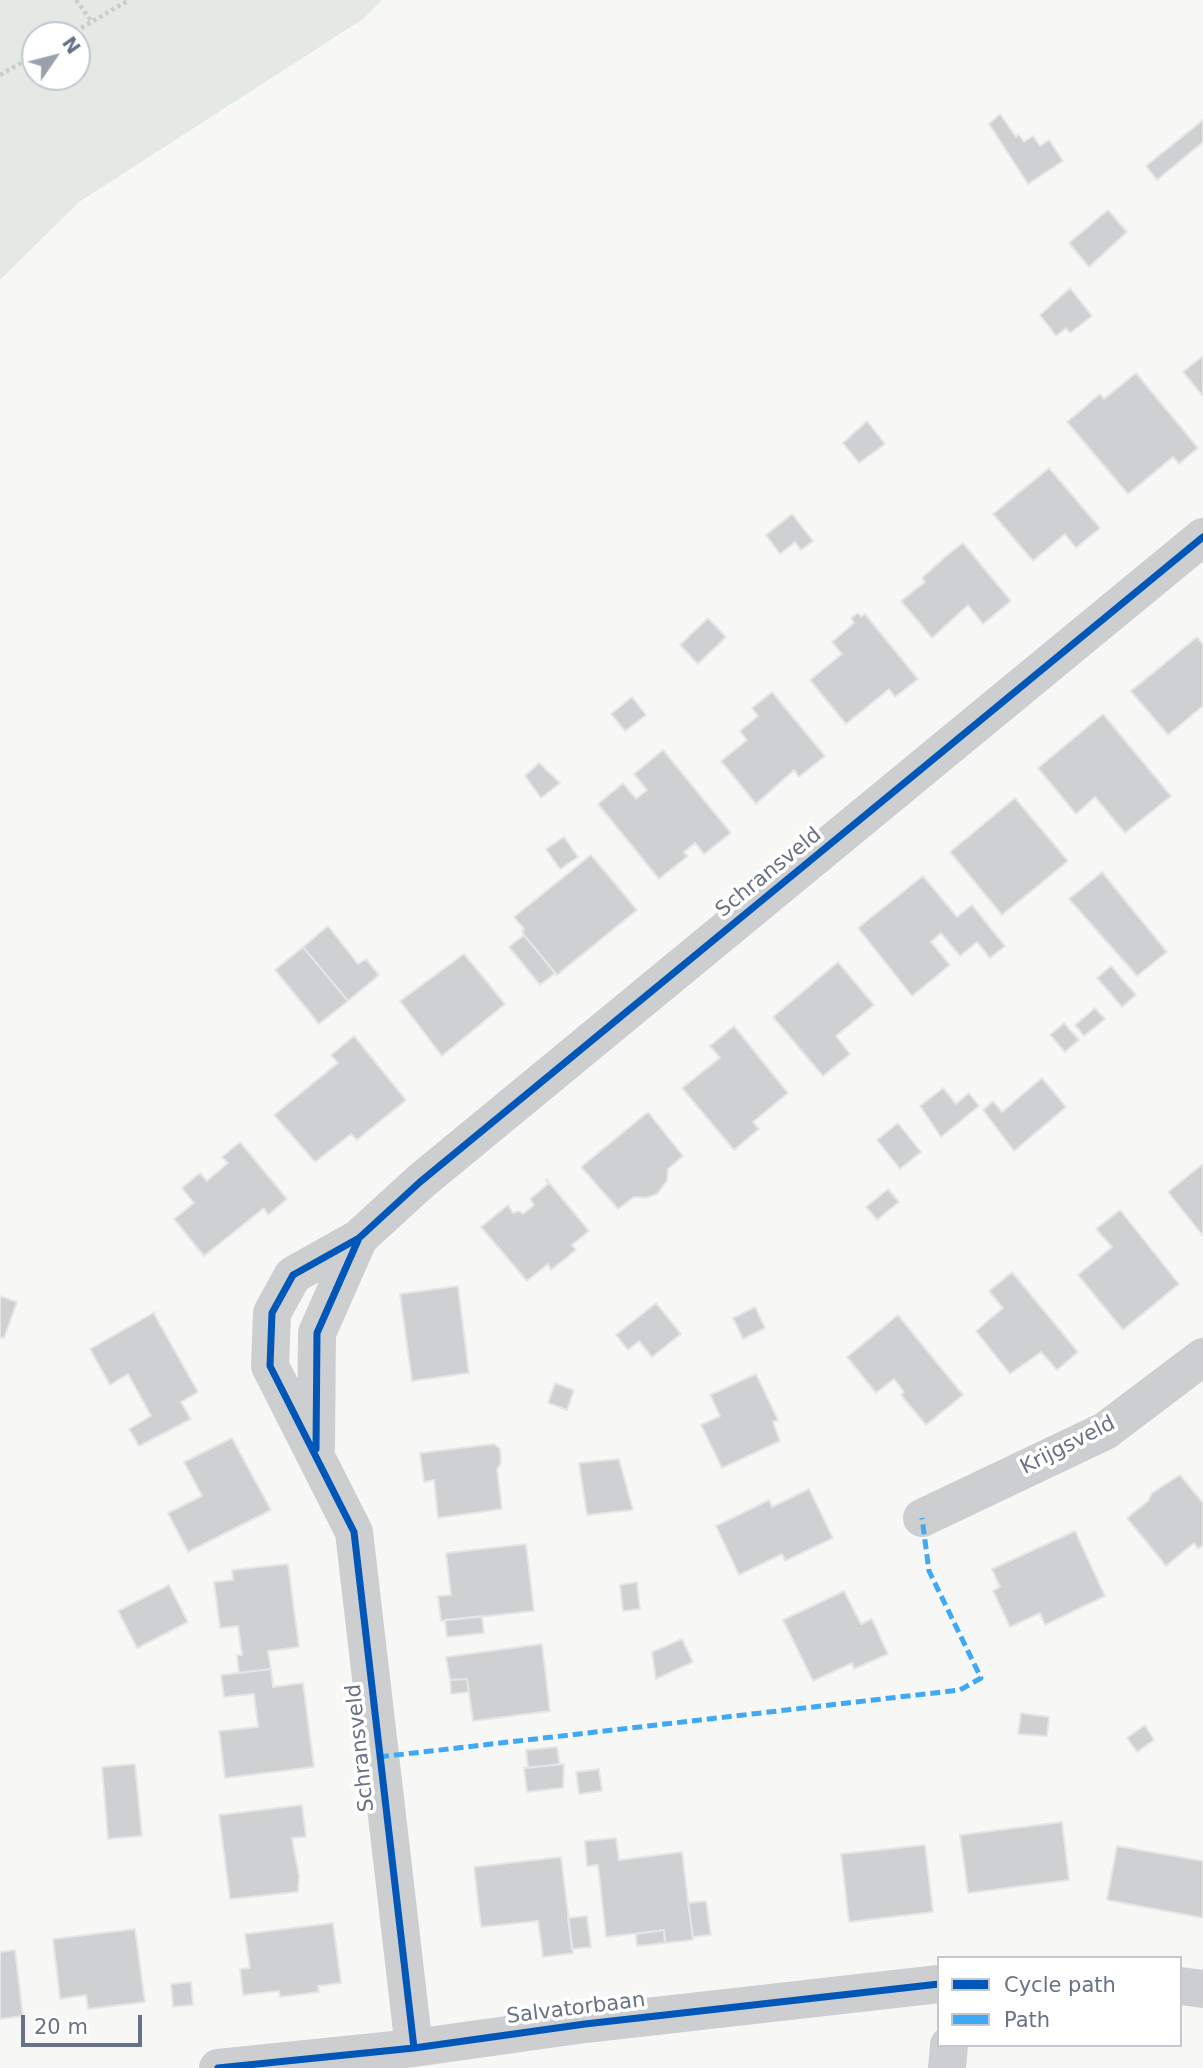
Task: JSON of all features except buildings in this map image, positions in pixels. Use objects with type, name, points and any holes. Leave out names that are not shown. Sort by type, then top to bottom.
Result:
[{"type":"street","name":"Schransveld","points":[[414,2048],[354,1532],[270,1366],[272,1314],[293,1275],[359,1238],[421,1182],[1203,537]]},
{"type":"street","name":"Krijgsveld","points":[[922,1518],[1105,1431],[1203,1357]]},
{"type":"street","name":"Salvatorbaan","points":[[218,2068],[414,2048],[585,2024],[937,1984]]},
{"type":"street","points":[[1182,1986],[1203,1989]]},
{"type":"street","points":[[947,2068],[949,2047]]},
{"type":"path","points":[[76,0],[92,22],[129,0]]},
{"type":"path","points":[[0,75],[21,63]]},
{"type":"shaded area","points":[[0,0],[382,0],[363,19],[79,202],[0,280]]},
{"type":"marked path","points":[[379,1757],[960,1690],[981,1678],[929,1571],[922,1518]]},
{"type":"cycle path","points":[[414,2048],[354,1532],[270,1366],[272,1313],[293,1275],[359,1238],[420,1182],[1203,537]]},
{"type":"cycle path","points":[[316,1449],[317,1333],[359,1238]]},
{"type":"cycle path","points":[[218,2068],[414,2048],[585,2024],[937,1984]]}]
